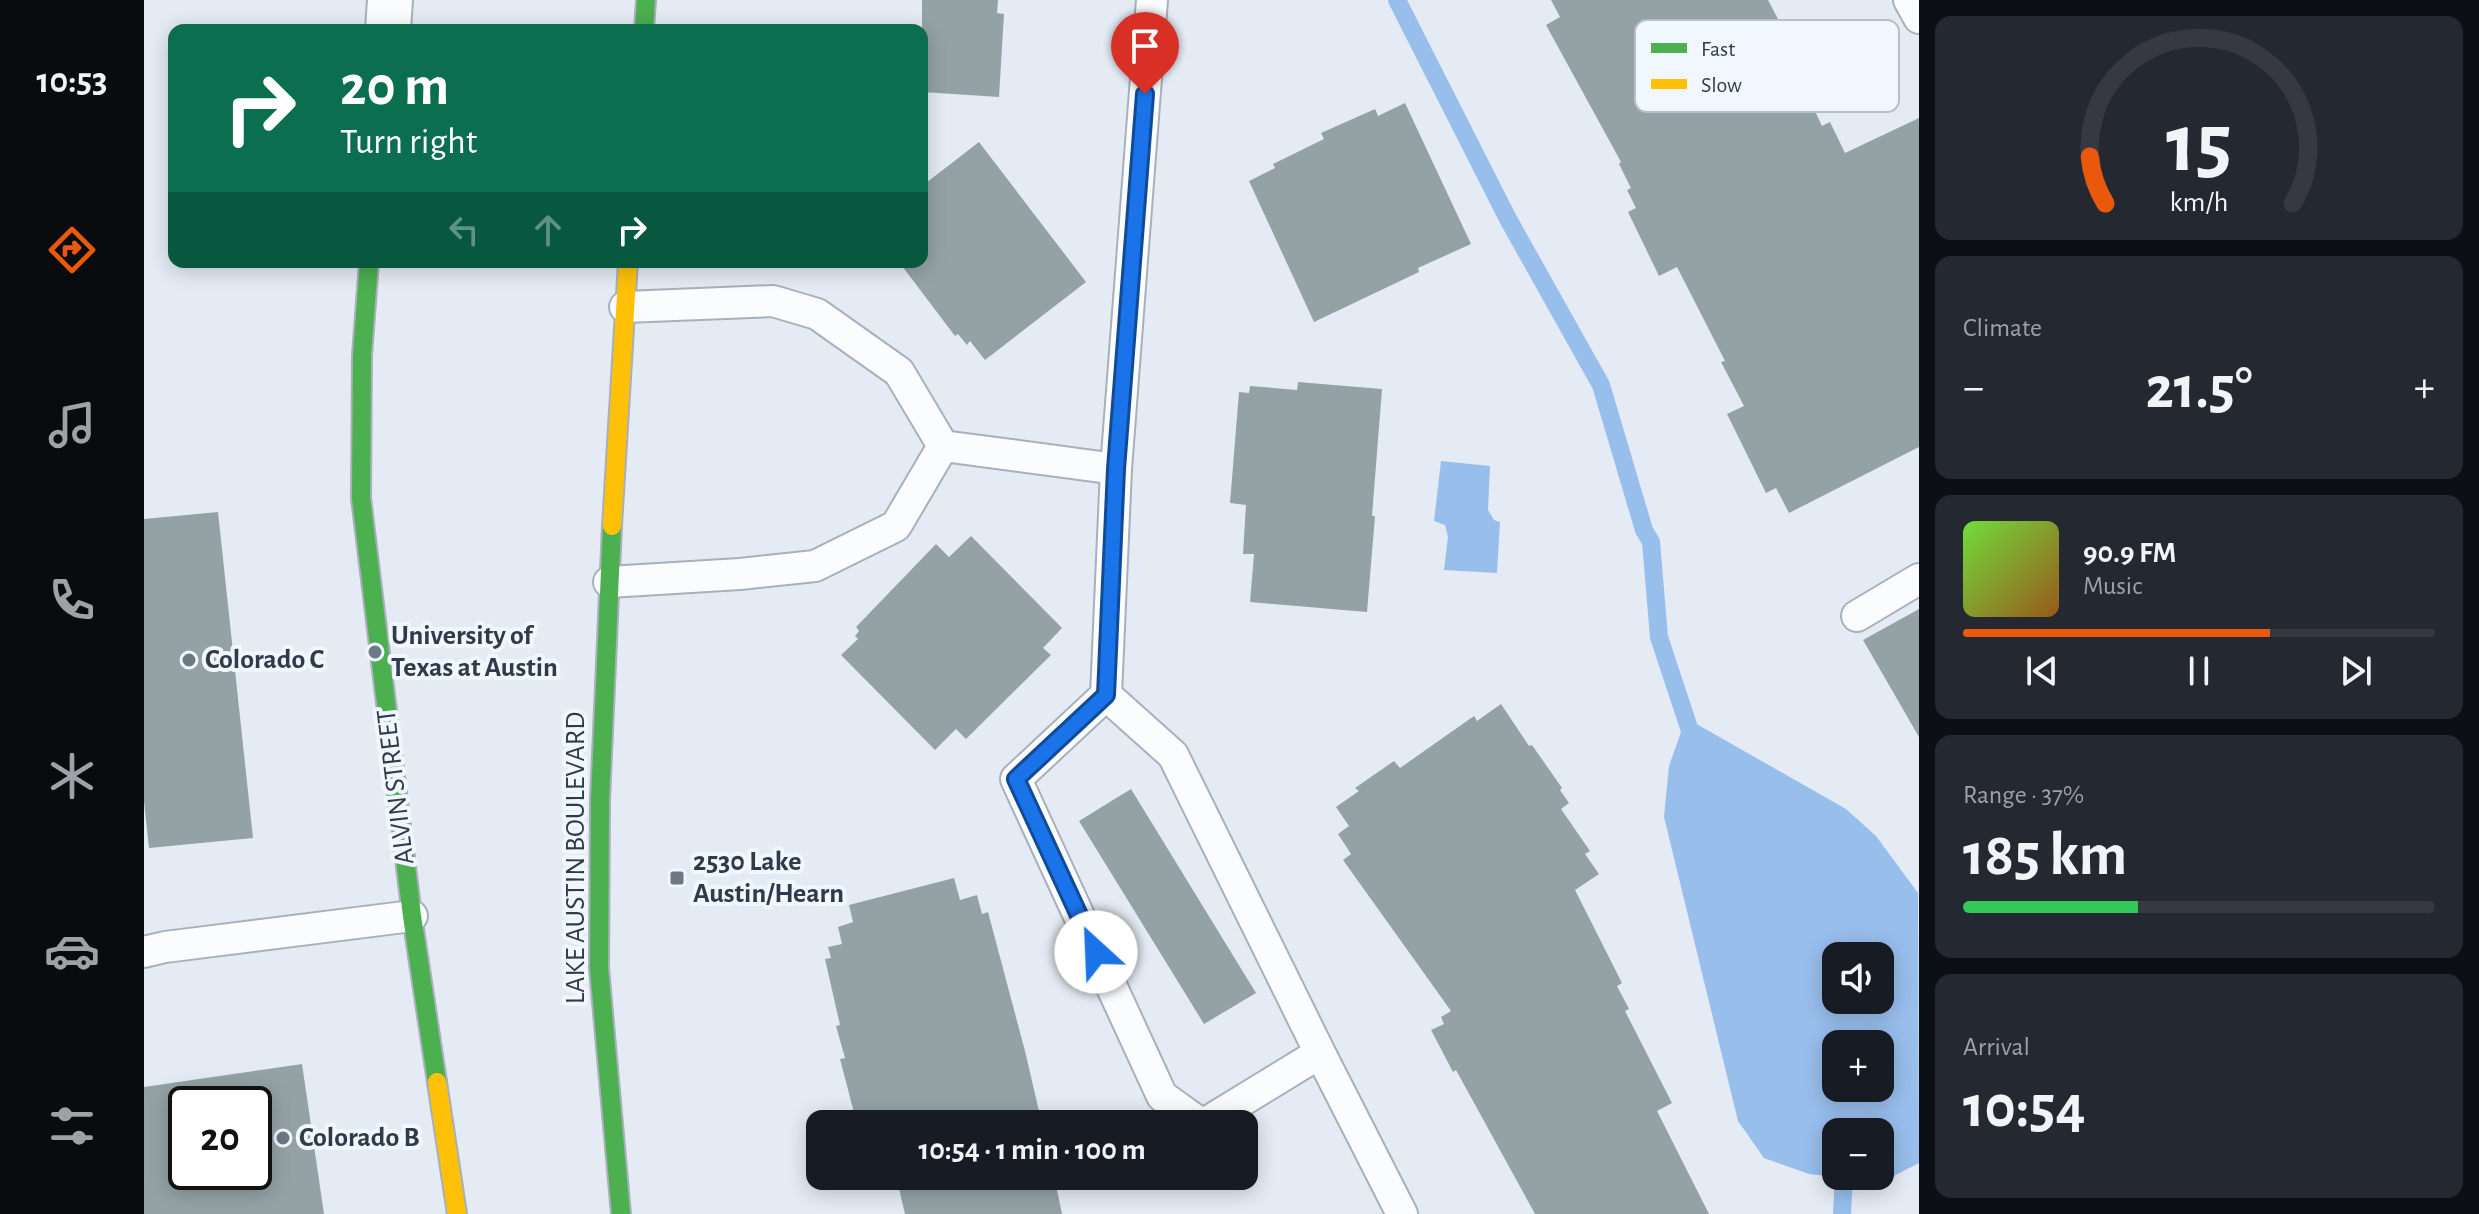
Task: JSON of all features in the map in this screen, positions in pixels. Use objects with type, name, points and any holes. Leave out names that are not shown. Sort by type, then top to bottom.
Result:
[{"type":"main road","points":[[644,24],[646,0]]},
{"type":"main road","name":"ALVIN STREET","points":[[369,268],[362,355],[361,498],[412,916],[457,1214]]},
{"type":"main road","name":"LAKE AUSTIN BOULEVARD","points":[[621,1214],[599,968],[600,800],[628,268]]},
{"type":"street","points":[[388,24],[390,0]]},
{"type":"lane","points":[[1152,0],[1116,469],[1106,695],[1016,779],[1162,1096],[1182,1110]]},
{"type":"lane","points":[[1909,0],[1919,18]]},
{"type":"lane","points":[[625,307],[773,301],[817,314],[899,372],[943,446]]},
{"type":"lane","points":[[943,446],[1116,469]]},
{"type":"lane","points":[[609,582],[815,566],[896,526],[943,446]]},
{"type":"lane","points":[[1857,616],[1919,579]]},
{"type":"lane","points":[[1106,695],[1173,755],[1402,1214]]},
{"type":"lane","points":[[144,952],[412,916]]},
{"type":"lane","points":[[1226,1110],[1320,1053]]},
{"type":"water","points":[[1441,461],[1490,466],[1488,510],[1494,520],[1500,522],[1497,573],[1444,570],[1448,537],[1445,525],[1434,521]]},
{"type":"water","points":[[1686,718],[1846,809],[1876,836],[1918,893],[1919,1163],[1894,1176],[1894,1118],[1822,1118],[1822,1175],[1764,1158],[1738,1121],[1664,817],[1669,766]]},
{"type":"building","points":[[922,0],[998,0],[997,13],[1004,14],[999,97],[928,92],[928,24],[922,24]]},
{"type":"building","points":[[1551,0],[1768,0],[1779,20],[1635,20],[1635,112],[1815,112],[1822,126],[1830,122],[1845,153],[1919,118],[1919,447],[1789,513],[1776,488],[1766,493],[1727,414],[1744,406],[1721,362],[1725,361],[1677,267],[1659,276],[1628,212],[1636,208],[1627,190],[1631,188],[1619,164],[1621,162],[1546,25],[1560,17]]},
{"type":"building","points":[[1405,103],[1471,244],[1314,322],[1249,181],[1275,168],[1273,164],[1324,139],[1321,133],[1375,109],[1378,116]]},
{"type":"building","points":[[979,142],[1086,282],[985,360],[970,341],[967,345],[958,334],[955,336],[904,268],[928,268],[928,181]]},
{"type":"building","points":[[1298,382],[1382,389],[1367,612],[1250,602],[1254,554],[1243,554],[1246,505],[1230,503],[1239,392],[1249,393],[1250,386],[1297,390]]},
{"type":"building","name":"Colorado C","points":[[218,512],[253,838],[149,848],[144,801],[144,519]]},
{"type":"building","points":[[971,536],[1062,628],[1043,648],[1051,655],[966,739],[956,729],[935,750],[841,655],[858,639],[855,636],[859,631],[856,627],[936,544],[949,557]]},
{"type":"building","points":[[1919,609],[1919,737],[1863,640]]},
{"type":"building","points":[[1501,704],[1562,788],[1560,790],[1569,803],[1561,809],[1590,851],[1585,854],[1599,874],[1575,890],[1622,983],[1617,986],[1629,1009],[1625,1011],[1672,1103],[1657,1111],[1709,1214],[1535,1214],[1431,1030],[1444,1024],[1441,1017],[1451,1011],[1343,860],[1351,854],[1338,834],[1349,826],[1336,807],[1359,791],[1355,788],[1394,761],[1400,768],[1474,716],[1477,721]]},
{"type":"building","points":[[1131,789],[1256,993],[1204,1024],[1079,821]]},
{"type":"building","points":[[954,878],[960,900],[977,895],[982,914],[988,912],[1039,1110],[853,1110],[840,1059],[845,1058],[836,1026],[840,1025],[825,959],[831,958],[828,947],[842,944],[838,927],[853,922],[849,905]]},
{"type":"building","name":"Colorado B","points":[[302,1064],[324,1214],[144,1214],[144,1087]]},
{"type":"building","points":[[899,1190],[1057,1190],[1062,1214],[905,1214]]},
{"type":"waterway","points":[[1397,0],[1508,219],[1601,385],[1644,530],[1651,542],[1659,637],[1693,740]]},
{"type":"waterway","points":[[1842,1214],[1843,1190]]},
{"type":"traffic: fast","points":[[644,24],[646,0]]},
{"type":"traffic: fast","points":[[369,268],[362,355],[361,498],[412,916],[437,1082]]},
{"type":"traffic: fast","points":[[612,526],[600,800],[599,968],[621,1214]]},
{"type":"traffic: slow","points":[[612,526],[628,268]]},
{"type":"traffic: slow","points":[[437,1082],[457,1214]]},
{"type":"place","name":"University of Texas at Austin","points":[[375,652]]},
{"type":"place","name":"Colorado C","points":[[189,660]]},
{"type":"place","name":"2530 Lake Austin/Hearn","points":[[677,878]]},
{"type":"place","name":"Colorado B","points":[[283,1138]]},
{"type":"route","points":[[1096,952],[1016,779],[1106,695],[1116,469],[1145,94]]}]
